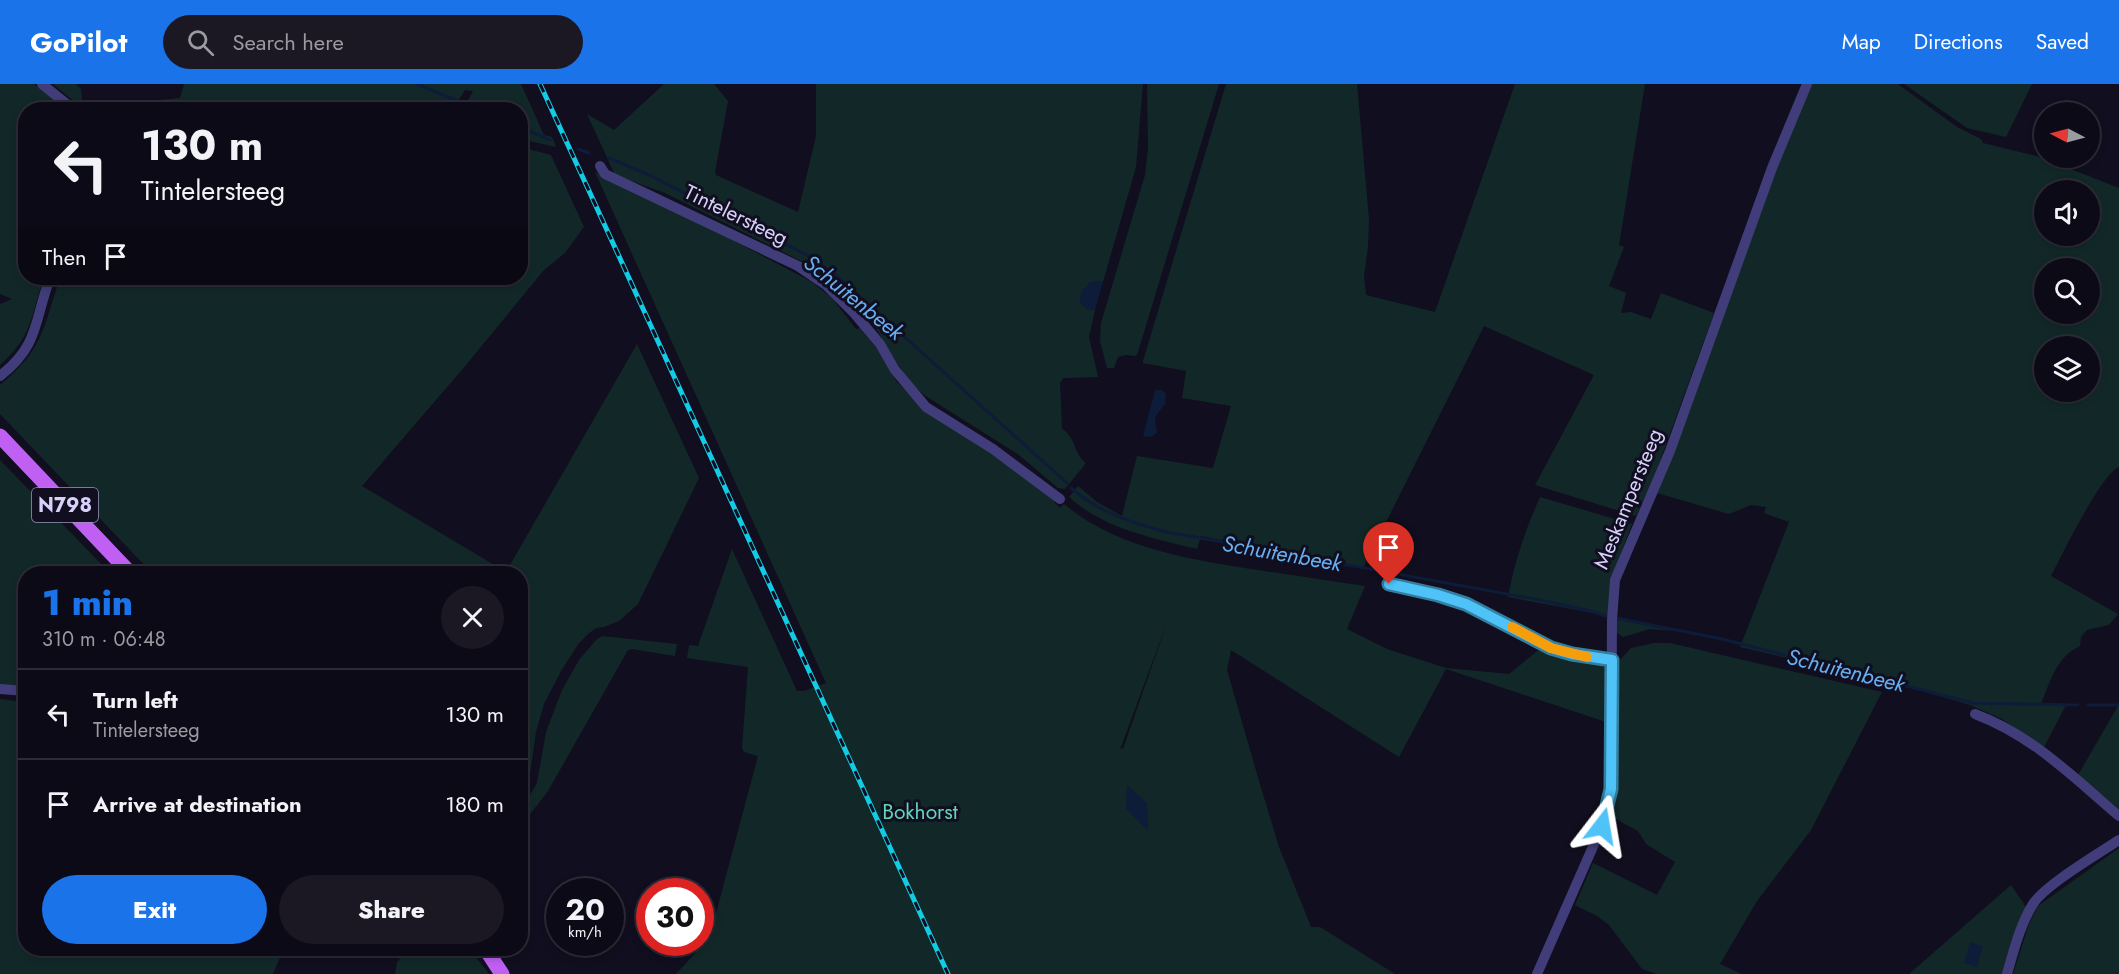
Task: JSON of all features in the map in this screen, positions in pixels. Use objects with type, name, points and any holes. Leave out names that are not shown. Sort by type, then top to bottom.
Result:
[{"type":"main road","name":"N798","points":[[0,436],[123,566]]},
{"type":"main road","points":[[490,956],[502,974]]},
{"type":"street","points":[[42,84],[64,102]]},
{"type":"street","name":"Meskampersteeg","points":[[1537,974],[1595,842],[1607,806],[1612,773],[1614,580],[1670,451],[1772,168],[1807,84]]},
{"type":"street","name":"Tintelersteeg","points":[[600,166],[605,174],[798,266],[817,279],[880,344],[895,370],[926,407],[993,449],[1060,499]]},
{"type":"street","points":[[0,376],[17,363],[34,335],[48,285]]},
{"type":"street","points":[[1389,584],[1455,600],[1478,609],[1551,648],[1572,654],[1612,660]]},
{"type":"street","points":[[0,688],[18,690]]},
{"type":"street","points":[[1975,714],[2019,734],[2119,816]]},
{"type":"street","points":[[2007,974],[2023,922],[2034,902],[2046,890],[2119,840]]},
{"type":"green space","points":[[0,84],[34,84],[58,102],[18,102],[18,285],[42,285],[25,334],[0,365],[0,304],[12,299],[0,294]]},
{"type":"green space","points":[[53,84],[76,84],[81,89],[82,102],[75,102]]},
{"type":"green space","points":[[184,84],[521,84],[544,135],[552,137],[556,147],[528,141],[528,102],[467,102],[473,91],[465,90],[457,102],[138,102],[180,98]]},
{"type":"green space","points":[[664,84],[714,84],[728,101],[716,175],[798,212],[816,136],[816,84],[1143,84],[1136,167],[1103,282],[1098,281],[1091,310],[1095,310],[1089,337],[1098,377],[1063,378],[1060,383],[1062,429],[1067,432],[1082,460],[1086,463],[1065,489],[1058,488],[1019,455],[924,395],[907,379],[869,317],[840,288],[803,262],[665,193],[615,175],[587,114],[614,130]]},
{"type":"green space","points":[[1147,84],[1219,84],[1138,352],[1136,356],[1118,357],[1114,368],[1107,368],[1100,341],[1101,323],[1145,175],[1148,148]]},
{"type":"green space","points":[[1226,84],[1357,84],[1369,219],[1364,276],[1366,295],[1435,312],[1515,84],[1645,84],[1619,245],[1624,247],[1609,286],[1626,293],[1621,313],[1631,312],[1651,319],[1661,293],[1714,313],[1653,480],[1636,516],[1535,485],[1594,375],[1484,326],[1363,568],[1201,536],[1197,549],[1113,525],[1069,497],[1078,486],[1097,502],[1122,516],[1137,456],[1213,468],[1231,406],[1182,398],[1186,371],[1143,363],[1143,361]]},
{"type":"green space","points":[[1812,84],[1898,84],[1957,127],[1981,139],[1983,143],[2034,156],[2034,168],[2068,168],[2099,180],[2034,180],[2034,246],[2100,246],[2100,181],[2119,188],[2119,467],[2111,473],[2092,499],[2051,576],[2118,614],[2109,625],[2087,630],[2081,637],[2080,646],[2059,663],[2041,704],[2066,705],[2043,749],[2002,719],[1970,705],[1898,684],[1740,647],[1789,522],[1764,513],[1766,507],[1751,505],[1729,514],[1657,493],[1784,148]]},
{"type":"green space","points":[[1904,84],[2032,84],[2006,137],[1967,128]]},
{"type":"green space","points":[[528,149],[551,155],[584,227],[565,253],[544,270],[362,486],[496,566],[145,566],[0,414],[0,385],[26,360],[34,349],[58,285],[528,285]]},
{"type":"green space","name":"Bokhorst","points":[[595,172],[645,194],[812,282],[832,298],[856,329],[860,328],[877,349],[897,382],[919,404],[1055,497],[1054,502],[1060,508],[1064,504],[1107,532],[1155,550],[1180,556],[1365,586],[1347,629],[1387,649],[1446,668],[1509,674],[1541,648],[1603,666],[1607,671],[1606,722],[1446,669],[1399,757],[1231,650],[1227,670],[1259,781],[1279,847],[1311,927],[1320,927],[1395,974],[676,974],[693,956],[714,956],[714,919],[758,756],[744,752],[742,748],[748,667],[687,658],[689,645],[698,646],[732,549],[797,691],[804,691],[826,683]],"holes":[[[1169,617],[1123,749],[1121,748],[1118,755]]]},
{"type":"green space","points":[[637,344],[699,478],[638,604],[619,621],[596,628],[588,634],[579,643],[561,671],[544,704],[536,732],[528,779],[528,566],[509,566]]},
{"type":"green space","points":[[0,460],[103,566],[18,566],[18,689],[0,688]]},
{"type":"green space","points":[[1540,497],[1632,524],[1611,579],[1608,616],[1508,597],[1521,546]]},
{"type":"green space","points":[[1615,619],[1674,631],[1650,629],[1623,637],[1617,633]]},
{"type":"green space","points":[[602,636],[677,644],[675,656],[628,650],[548,791],[528,817],[528,798],[537,783],[546,732],[562,690],[579,660]]},
{"type":"green space","points":[[1654,643],[1670,643],[1882,692],[1811,830],[1757,901],[1720,964],[1742,974],[1656,974],[1642,969],[1609,925],[1575,905],[1593,863],[1657,895],[1675,862],[1646,844],[1638,831],[1616,819],[1598,851],[1614,800],[1620,660],[1631,648]]},
{"type":"green space","points":[[0,699],[18,701],[18,956],[281,956],[273,974],[0,974]]},
{"type":"green space","points":[[2119,706],[2119,809],[2078,775]]},
{"type":"green space","points":[[2119,848],[2119,974],[2013,974],[2029,924],[2038,906]]},
{"type":"green space","points":[[2011,885],[2026,907],[2004,974],[1909,974]]},
{"type":"green space","points":[[401,956],[475,956],[489,974],[395,974]]},
{"type":"water","points":[[1090,282],[1103,282],[1095,310],[1087,309],[1080,303],[1081,292]]},
{"type":"water","points":[[1155,390],[1162,390],[1166,394],[1165,404],[1155,417],[1157,433],[1151,437],[1143,436]]},
{"type":"water","points":[[1127,785],[1147,803],[1148,831],[1126,809]]},
{"type":"water","points":[[1970,942],[1983,946],[1977,967],[1964,963]]},
{"type":"waterway","name":"Schuitenbeek","points":[[417,84],[460,102]]},
{"type":"waterway","name":"Schuitenbeek","points":[[528,130],[550,140]]},
{"type":"waterway","name":"Schuitenbeek","points":[[578,149],[589,153]]},
{"type":"waterway","name":"Schuitenbeek","points":[[609,158],[649,175],[807,255],[838,277],[1067,483]]},
{"type":"waterway","name":"Schuitenbeek","points":[[1071,488],[1093,504],[1116,516],[1167,532],[1540,600],[1608,617]]},
{"type":"waterway","name":"Schuitenbeek","points":[[1616,618],[1722,639],[1973,703],[2078,705]]},
{"type":"waterway","name":"Schuitenbeek","points":[[2088,705],[2119,705]]},
{"type":"railway","points":[[540,84],[948,974]]},
{"type":"slow traffic","points":[[1512,627],[1551,648],[1587,657]]},
{"type":"route","points":[[1389,584],[1466,604],[1551,648],[1592,658],[1612,660],[1612,773],[1611,789],[1602,826]]}]
